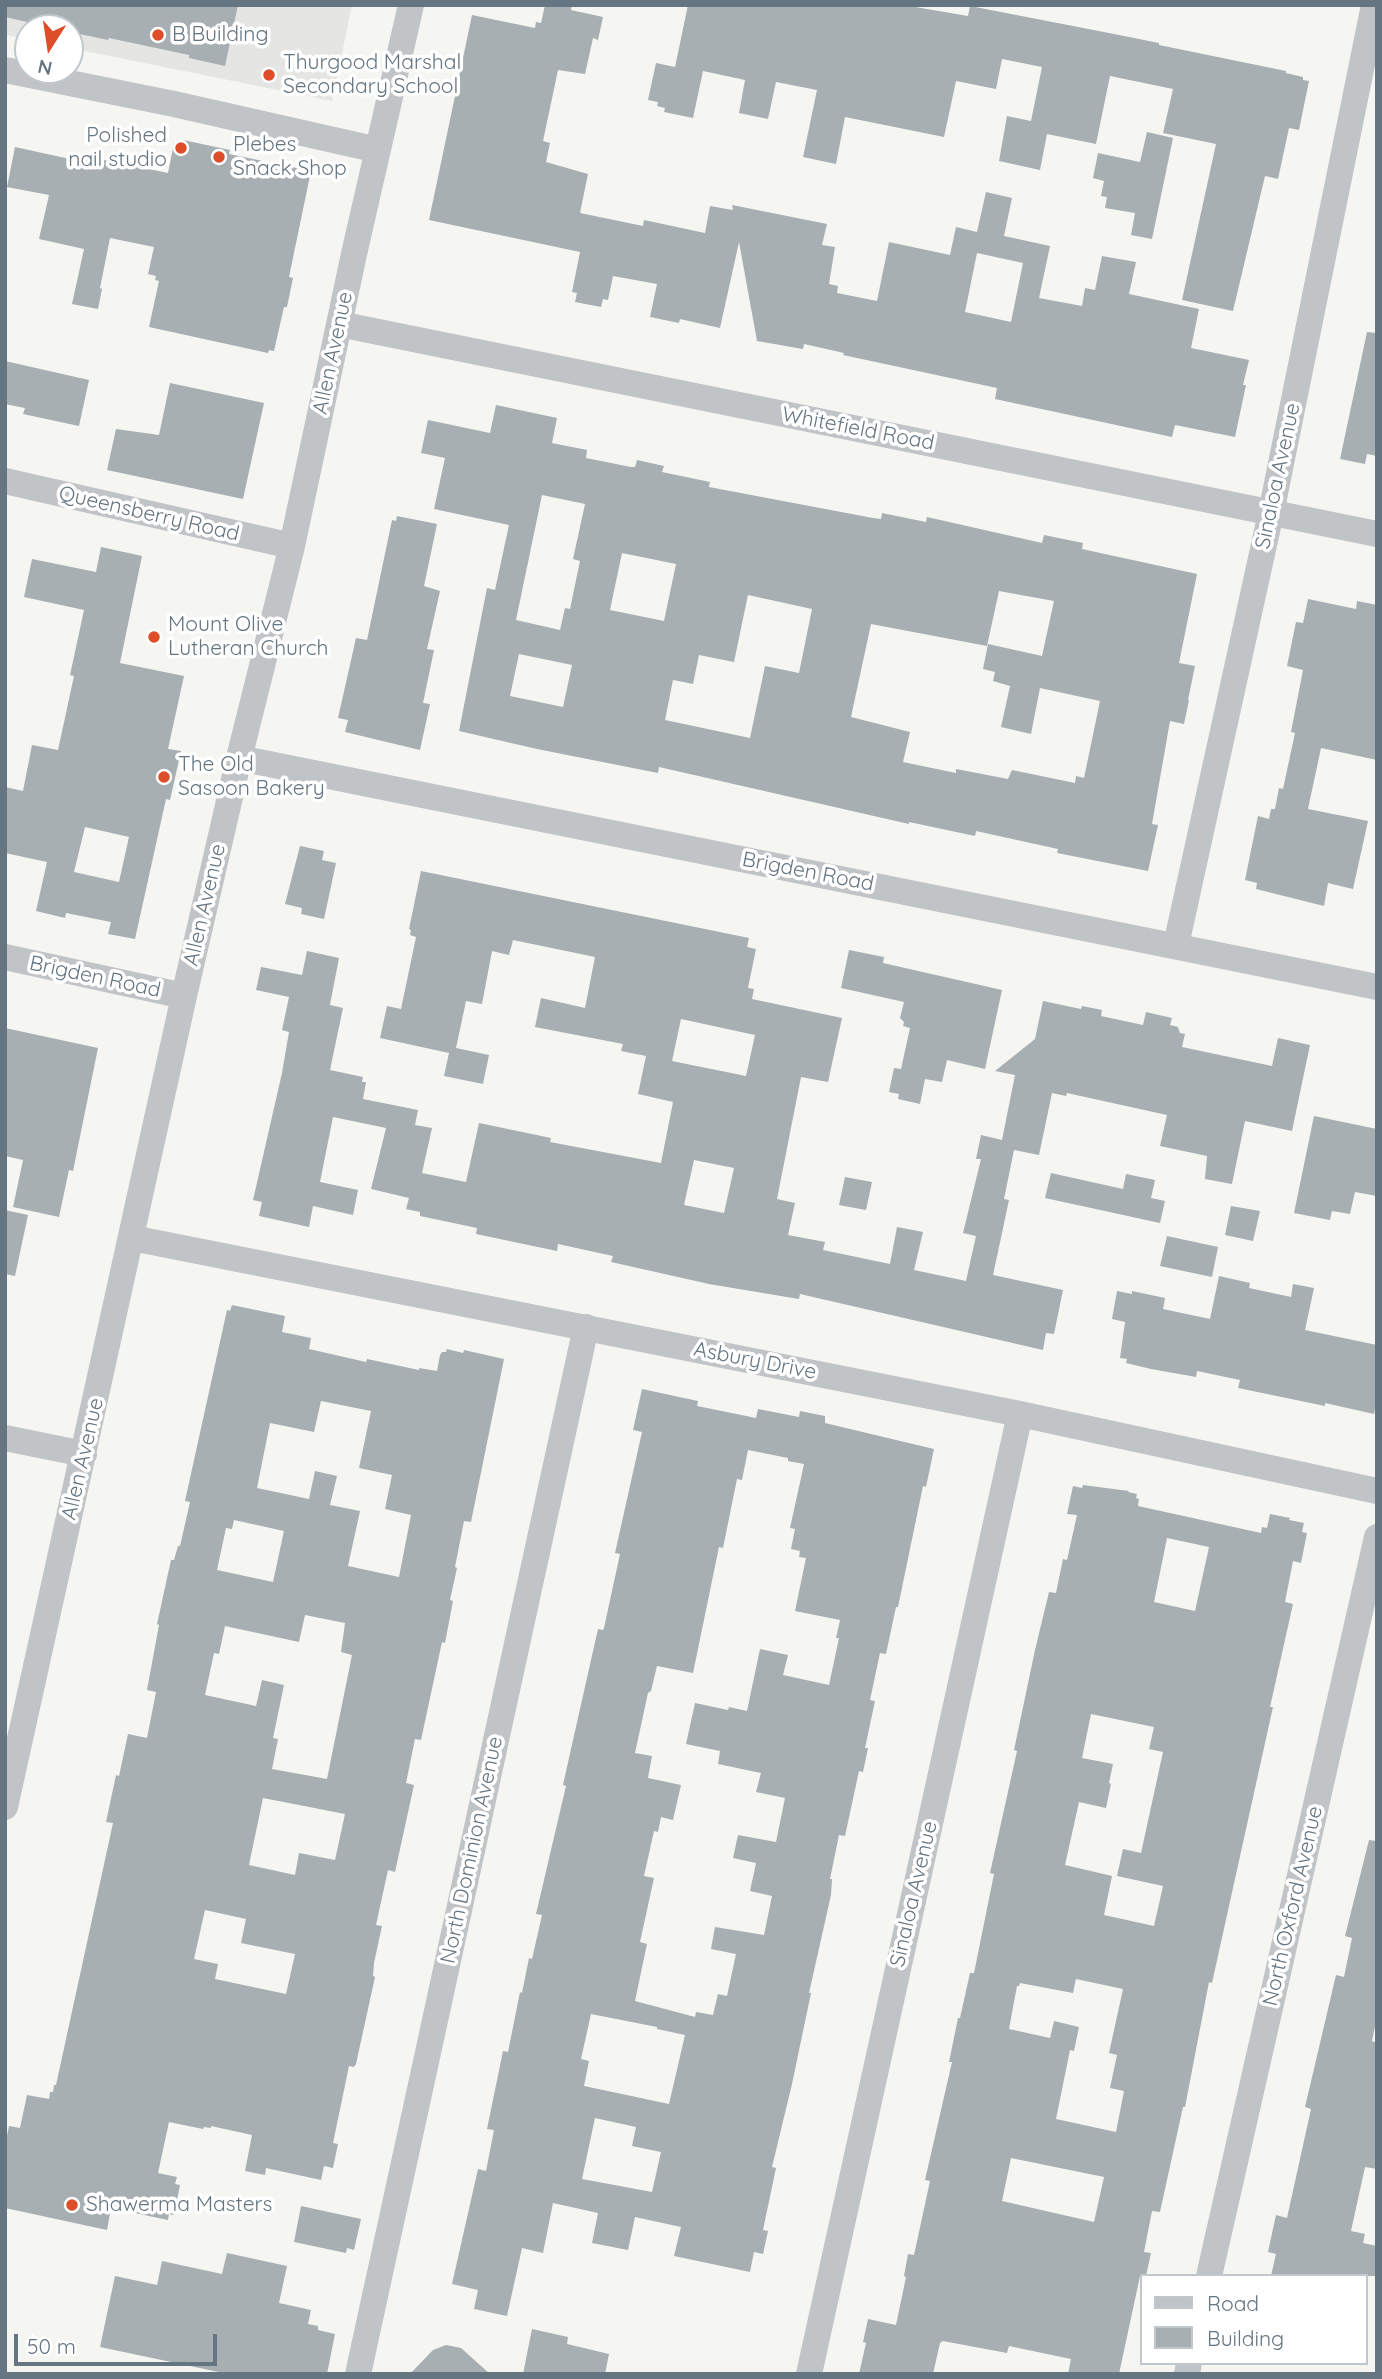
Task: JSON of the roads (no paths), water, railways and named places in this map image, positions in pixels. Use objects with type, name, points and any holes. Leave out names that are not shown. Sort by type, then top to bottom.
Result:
[{"type":"street","name":"Allen Avenue","points":[[5,1807],[184,996],[292,546],[411,5]]},
{"type":"street","name":"Sinaloa Avenue","points":[[1176,945],[1270,513],[1374,5]]},
{"type":"street","points":[[5,70],[174,104],[378,150]]},
{"type":"street","name":"Whitefield Road","points":[[339,324],[1377,534]]},
{"type":"street","name":"Queensberry Road","points":[[5,481],[292,546]]},
{"type":"street","name":"Brigden Road","points":[[239,758],[1377,987]]},
{"type":"street","name":"Brigden Road","points":[[5,957],[184,996]]},
{"type":"street","name":"Asbury Drive","points":[[132,1238],[1020,1414],[1377,1490]]},
{"type":"street","name":"North Dominion Avenue","points":[[358,2374],[586,1327]]},
{"type":"street","name":"Sinaloa Avenue","points":[[809,2374],[1020,1414]]},
{"type":"street","points":[[5,1438],[84,1454]]},
{"type":"street","name":"North Oxford Avenue","points":[[1209,2274],[1377,1537]]},
{"type":"place","name":"B Building","points":[[158,35]]},
{"type":"place","name":"Thurgood Marshal Secondary School","points":[[269,75]]},
{"type":"place","name":"Polished nail studio","points":[[181,148]]},
{"type":"place","name":"Plebes Snack Shop","points":[[219,157]]},
{"type":"place","name":"Mount Olive Lutheran Church","points":[[154,637]]},
{"type":"place","name":"The Old Sasoon Bakery","points":[[164,777]]},
{"type":"place","name":"Shawerma Masters","points":[[72,2205]]}]
